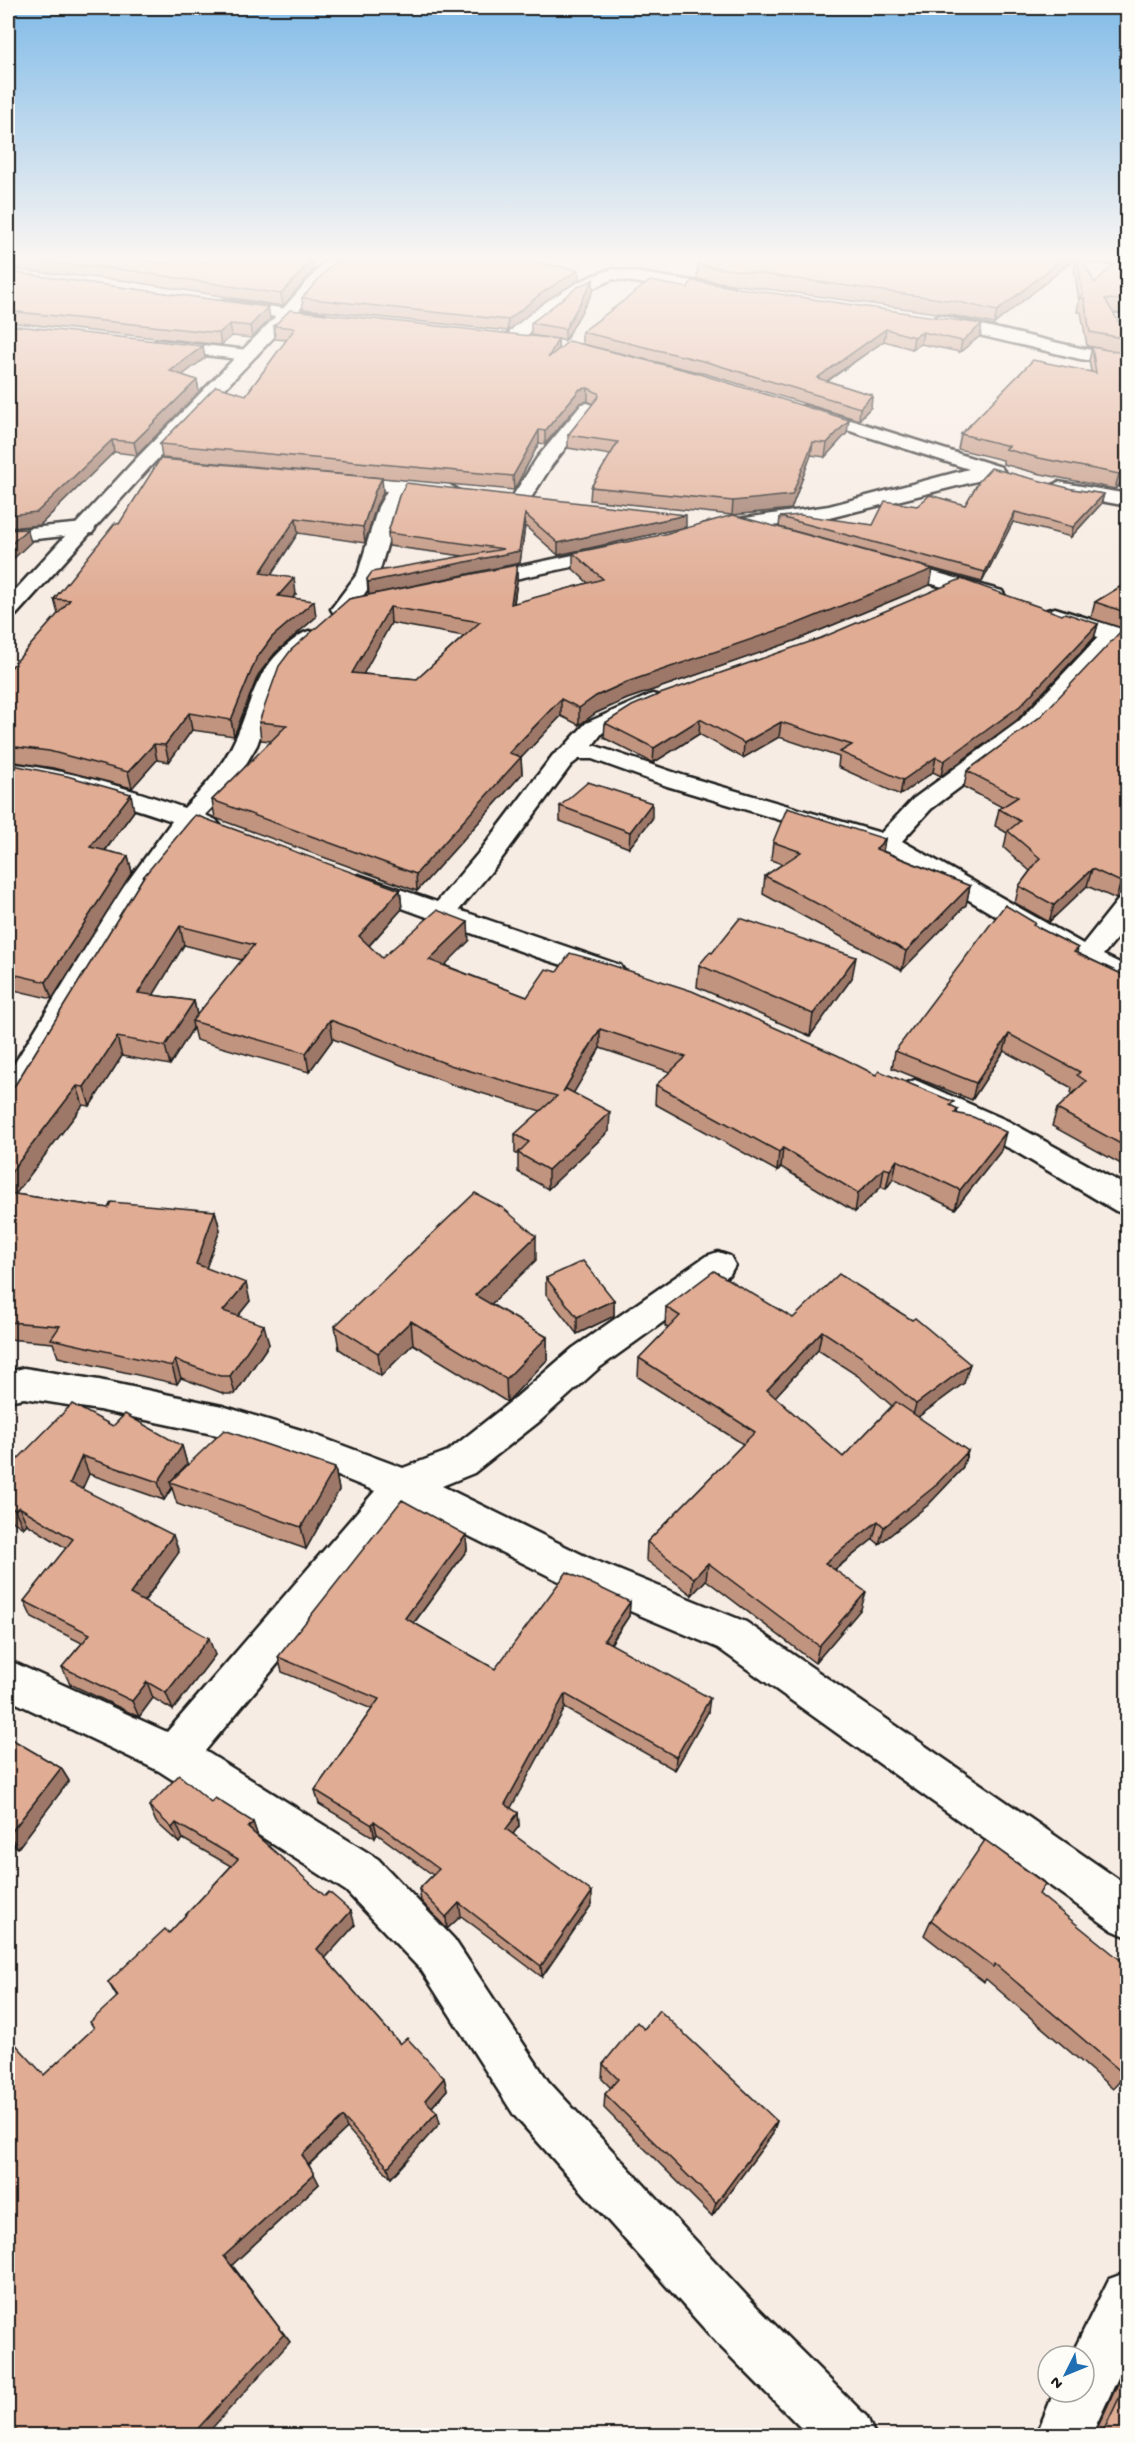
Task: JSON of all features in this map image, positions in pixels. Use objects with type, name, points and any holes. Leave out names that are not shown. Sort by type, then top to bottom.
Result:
[{"type":"street","points":[[8,610],[85,529],[142,464],[232,371]]},
{"type":"street","points":[[790,406],[1008,475]]},
{"type":"street","points":[[522,497],[544,462],[588,408]]},
{"type":"street","points":[[142,464],[163,466]]},
{"type":"street","points":[[690,527],[806,516],[880,500],[989,470]]},
{"type":"street","points":[[324,480],[469,492]]},
{"type":"street","points":[[1038,483],[1128,501]]},
{"type":"street","points":[[8,1096],[31,1063],[108,930],[189,818],[224,781],[245,745],[268,681],[284,660],[342,609],[368,573],[388,507],[400,486]]},
{"type":"street","points":[[501,495],[544,500]]},
{"type":"street","points":[[732,523],[786,538]]},
{"type":"street","points":[[8,536],[85,529]]},
{"type":"street","points":[[457,586],[638,548]]},
{"type":"street","points":[[872,561],[1013,602]]},
{"type":"street","points":[[928,597],[957,584]]},
{"type":"street","points":[[342,609],[376,602]]},
{"type":"street","points":[[886,843],[922,804],[1026,727],[1120,636],[1035,609]]},
{"type":"street","points":[[442,913],[490,856],[562,760],[574,752],[594,728],[629,710],[674,693]]},
{"type":"street","points":[[574,752],[595,752],[687,784],[886,843],[948,876],[1086,958],[1128,979]]},
{"type":"street","points":[[8,770],[68,780],[118,793],[230,834]]},
{"type":"street","points":[[333,873],[544,950],[632,978]]},
{"type":"street","points":[[1086,958],[1128,906]]},
{"type":"street","points":[[894,1082],[967,1113],[1081,1172],[1128,1203]]},
{"type":"street","points":[[174,1756],[403,1485],[461,1462],[527,1410],[586,1358],[718,1265]]},
{"type":"street","points":[[8,1386],[24,1383],[88,1393],[222,1421],[304,1446],[403,1485],[575,1570],[732,1635],[1128,1914]]},
{"type":"street","points":[[8,1678],[174,1756],[362,1875],[438,1955],[531,2098],[737,2325],[848,2436]]},
{"type":"street","points":[[1096,2363],[1128,2298]]},
{"type":"street","points":[[1063,2436],[1077,2404]]},
{"type":"building","points":[[8,371],[170,371],[197,380],[134,442],[112,440],[37,512],[8,515]]},
{"type":"building","points":[[264,371],[689,371],[849,420],[827,443],[813,442],[792,495],[733,501],[591,487],[618,442],[568,435],[599,396],[598,393],[588,388],[580,389],[545,431],[539,430],[513,476],[160,444],[216,386],[246,395]]},
{"type":"building","points":[[737,371],[827,371],[817,378],[872,395],[860,408]]},
{"type":"building","points":[[1022,371],[1096,373],[1096,371],[1128,371],[1128,465],[1119,474],[1039,458],[1005,449],[1009,446],[961,434]]},
{"type":"building","points":[[160,459],[382,478],[375,491],[363,527],[296,518],[260,573],[294,578],[278,596],[314,601],[272,637],[256,659],[231,720],[189,713],[165,745],[154,744],[128,772],[49,751],[8,746],[8,671],[70,600],[54,599],[115,523],[119,524]]},
{"type":"building","points":[[991,468],[1072,489],[1104,494],[1073,527],[1015,512],[985,572],[780,517],[800,515],[873,525],[885,501],[917,506],[930,495],[965,505],[979,481]]},
{"type":"building","points":[[406,483],[686,515],[558,543],[525,514],[519,551],[368,582],[367,579],[372,572],[504,549],[388,533],[399,496]]},
{"type":"building","points":[[733,515],[933,569],[796,624],[627,682],[596,696],[579,708],[561,699],[509,753],[521,757],[416,874],[212,800],[287,725],[259,722],[279,666],[291,650],[349,599],[517,565],[511,604],[603,579],[573,553],[661,535]],"holes":[[[390,607],[480,622],[417,679],[352,673]]]},
{"type":"building","points":[[27,529],[8,547],[8,530]]},
{"type":"building","points":[[961,579],[1062,615],[1065,613],[1098,624],[1020,706],[944,761],[936,757],[903,780],[840,752],[852,745],[781,722],[744,743],[700,719],[654,748],[605,723],[632,706],[660,694],[821,638]]},
{"type":"building","points":[[1128,582],[1128,613],[1095,602]]},
{"type":"building","points":[[1122,630],[1128,631],[1128,881],[1121,882],[1092,869],[1054,905],[1019,886],[1040,858],[1008,831],[1020,821],[999,809],[1018,797],[967,771],[1040,717]]},
{"type":"building","points":[[8,764],[67,776],[131,794],[90,847],[128,856],[46,982],[8,973]]},
{"type":"building","points":[[588,782],[652,803],[630,832],[560,806]]},
{"type":"building","points":[[787,808],[885,839],[876,849],[970,886],[906,951],[765,876],[801,852],[773,842]]},
{"type":"building","points":[[195,815],[400,890],[359,936],[382,958],[437,910],[468,922],[429,960],[527,997],[546,969],[557,972],[570,953],[605,963],[692,991],[837,1055],[876,1075],[879,1071],[954,1102],[950,1105],[958,1109],[955,1113],[973,1117],[1006,1132],[960,1190],[897,1160],[890,1170],[884,1168],[858,1193],[783,1148],[779,1152],[656,1085],[686,1057],[600,1029],[563,1092],[566,1089],[610,1112],[548,1170],[518,1153],[529,1142],[515,1134],[557,1096],[450,1065],[330,1020],[306,1053],[192,1021],[254,945],[180,926],[138,993],[194,1001],[165,1046],[117,1037],[84,1087],[77,1086],[8,1176],[8,1089],[14,1087],[144,876]]},
{"type":"building","points":[[1005,905],[1035,923],[1033,925],[1078,948],[1074,952],[1128,977],[1128,1148],[1057,1109],[1086,1081],[1077,1075],[1080,1072],[1009,1034],[976,1083],[895,1051]]},
{"type":"building","points":[[740,918],[856,957],[813,1014],[699,965],[710,952],[712,953]]},
{"type":"building","points":[[8,1193],[108,1208],[111,1202],[215,1211],[196,1264],[246,1283],[223,1311],[264,1325],[230,1376],[220,1376],[175,1360],[172,1366],[51,1339],[60,1326],[8,1322]]},
{"type":"building","points":[[475,1193],[503,1208],[536,1236],[475,1295],[547,1337],[506,1379],[411,1321],[378,1353],[335,1326]]},
{"type":"building","points":[[583,1261],[614,1300],[577,1317],[546,1278]]},
{"type":"building","points":[[714,1271],[793,1318],[839,1274],[912,1320],[915,1318],[970,1364],[916,1404],[862,1357],[822,1331],[767,1390],[843,1457],[896,1402],[968,1451],[934,1487],[884,1527],[878,1521],[825,1563],[866,1592],[819,1646],[708,1563],[694,1578],[647,1542],[755,1432],[639,1358],[680,1316],[666,1307]]},
{"type":"building","points":[[72,1404],[113,1426],[125,1414],[182,1446],[158,1482],[82,1456],[70,1483],[173,1535],[130,1594],[209,1638],[166,1693],[147,1682],[132,1701],[62,1667],[90,1634],[24,1601],[73,1539],[19,1507],[15,1510],[8,1505],[8,1469]]},
{"type":"building","points":[[224,1430],[335,1468],[301,1527],[170,1482]]},
{"type":"building","points":[[402,1500],[466,1535],[405,1618],[495,1669],[567,1572],[630,1602],[604,1640],[710,1698],[676,1757],[565,1694],[505,1804],[518,1813],[506,1829],[592,1892],[541,1966],[459,1903],[446,1917],[419,1889],[439,1869],[374,1821],[372,1825],[315,1790],[379,1699],[278,1657]]},
{"type":"building","points":[[8,1737],[61,1768],[9,1835],[8,1834]]},
{"type":"building","points":[[179,1775],[211,1802],[215,1798],[253,1822],[248,1828],[325,1896],[329,1892],[351,1911],[317,1949],[400,2044],[407,2038],[444,2078],[425,2100],[437,2112],[388,2167],[343,2117],[302,2155],[314,2174],[224,2256],[284,2334],[191,2436],[20,2436],[8,2417],[8,2036],[44,2075],[94,2028],[90,2022],[118,1996],[108,1982],[165,1929],[169,1933],[238,1859],[176,1823],[172,1828],[149,1806]]},
{"type":"building","points":[[985,1840],[1045,1884],[1039,1894],[1128,1966],[1128,2072],[1125,2075],[995,1964],[993,1967],[931,1920]]},
{"type":"building","points":[[659,2010],[777,2121],[716,2203],[605,2094],[618,2079],[603,2064],[637,2022],[644,2029]]},
{"type":"building","points":[[1128,2379],[1128,2436],[1089,2436],[1089,2433],[1103,2432]]}]
